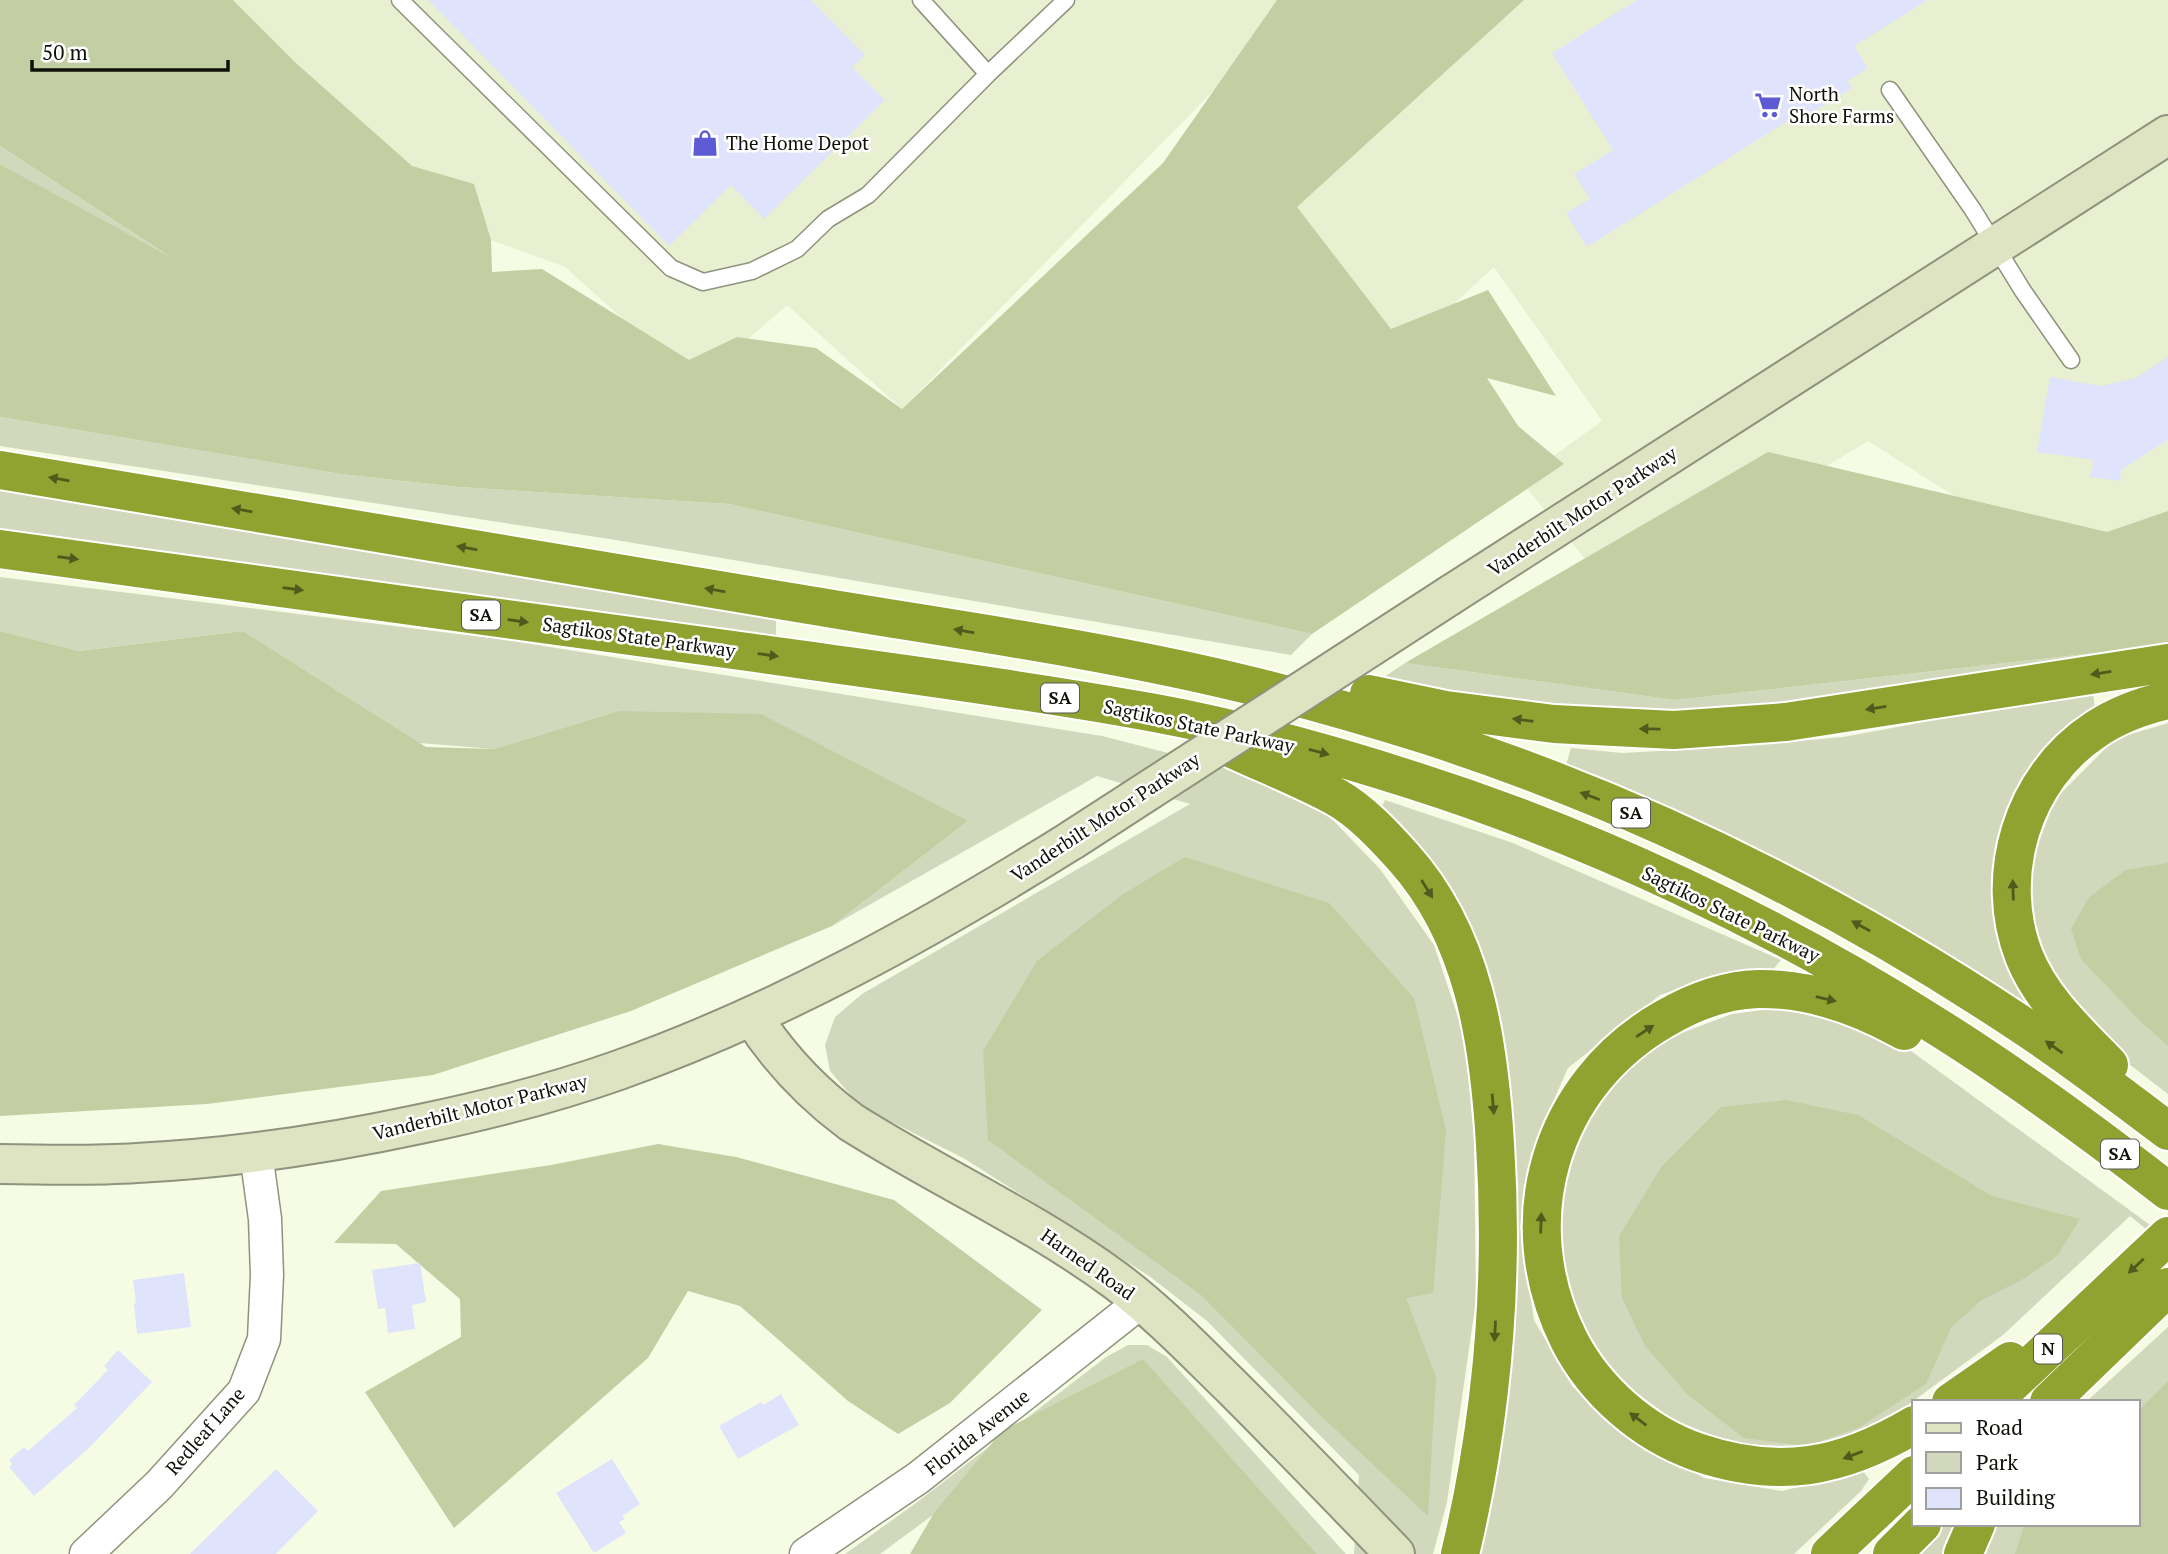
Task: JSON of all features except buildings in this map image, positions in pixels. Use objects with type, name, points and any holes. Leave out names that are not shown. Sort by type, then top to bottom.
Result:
[{"type":"highway","name":"SA","points":[[0,470],[1031,643],[1238,682],[1343,710],[1455,745],[1606,802],[1694,841],[1867,929],[1948,977],[2031,1030],[2168,1129]]},
{"type":"highway","name":"Sagtikos State Parkway","points":[[0,549],[963,682],[1157,713],[1253,734],[1414,780],[1611,856],[1741,916],[1871,986],[1986,1058],[2073,1118],[2168,1191]]},
{"type":"highway","points":[[1031,643],[1173,647],[1433,708],[1554,724],[1647,729],[1709,728],[1786,722],[2168,663]]},
{"type":"highway","points":[[2168,699],[2133,709],[2094,730],[2058,763],[2043,782],[2021,826],[2014,859],[2012,893],[2014,918],[2025,957],[2046,993],[2076,1031],[2168,1129]]},
{"type":"highway","points":[[1157,713],[1338,798],[1362,816],[1404,859],[1421,881],[1452,933],[1466,965],[1483,1027],[1489,1067],[1499,1233],[1495,1344],[1479,1460],[1460,1554]]},
{"type":"highway","points":[[1912,1426],[1871,1448],[1841,1460],[1782,1468],[1719,1459],[1660,1436],[1612,1399],[1576,1354],[1552,1300],[1545,1274],[1540,1223],[1544,1191],[1551,1161],[1572,1112],[1595,1076],[1616,1052],[1643,1031],[1699,1001],[1758,989],[1790,991],[1821,998],[1885,1020],[2073,1118]]},
{"type":"highway","name":"N","points":[[1994,1400],[2168,1236]]},
{"type":"highway","name":"N","points":[[2051,1400],[2168,1287]]},
{"type":"highway","points":[[1954,1400],[2104,1296]]},
{"type":"highway","points":[[2072,1400],[2133,1321]]},
{"type":"highway","points":[[1830,1554],[1912,1477]]},
{"type":"highway","points":[[1892,1554],[1920,1526]]},
{"type":"highway","points":[[1963,1554],[1975,1526]]},
{"type":"main road","name":"Vanderbilt Motor Parkway","points":[[0,1164],[139,1163],[256,1153],[366,1136],[515,1102],[619,1070],[752,1016],[810,989],[978,898],[1072,840],[2168,135]]},
{"type":"main road","name":"Harned Road","points":[[752,1016],[789,1065],[838,1112],[864,1130],[1069,1248],[1142,1301],[1205,1360],[1383,1542]]},
{"type":"street","name":"Redleaf Lane","points":[[86,1554],[159,1485],[244,1391],[264,1339],[267,1275],[256,1153]]},
{"type":"street","name":"Florida Avenue","points":[[806,1554],[918,1478],[1142,1301]]},
{"type":"lane","points":[[400,0],[671,268],[703,282],[752,271],[797,249],[828,219],[868,195],[1066,0]]},
{"type":"lane","points":[[921,0],[988,74]]},
{"type":"lane","points":[[1891,90],[2071,360]]},
{"type":"shaded area","points":[[0,0],[233,0],[297,64],[412,166],[474,184],[491,240],[492,272],[542,269],[689,360],[737,337],[816,348],[902,409],[1163,163],[1277,0],[1524,0],[1297,207],[1391,329],[1488,290],[1556,396],[1487,378],[1518,426],[1564,464],[1312,634],[729,504],[458,487],[340,474],[0,417],[0,164],[172,258],[0,146]]},
{"type":"shaded area","points":[[183,0],[1302,0],[902,409],[787,305],[696,385],[565,267],[387,202]]},
{"type":"shaded area","points":[[1500,0],[2168,0],[2168,522],[2084,579],[1868,441],[1615,595],[1520,480],[1602,421],[1494,267],[1384,368],[1243,240]]},
{"type":"shaded area","points":[[1768,452],[2107,532],[2168,511],[2168,643],[1675,700],[1405,663]]},
{"type":"shaded area","points":[[0,631],[79,651],[243,631],[426,747],[494,749],[618,711],[761,714],[968,821],[832,926],[631,1011],[433,1075],[207,1104],[0,1116]]},
{"type":"shaded area","points":[[1185,857],[1329,903],[1414,998],[1446,1130],[1433,1293],[1406,1298],[1436,1377],[1428,1516],[1319,1414],[1201,1295],[988,1140],[983,1051],[1037,961],[1123,894]]},
{"type":"shaded area","points":[[2168,863],[2168,1046],[2140,1021],[2081,959],[2071,929],[2089,897],[2126,870]]},
{"type":"shaded area","points":[[1786,1100],[1858,1115],[1992,1196],[2080,1219],[2057,1256],[2025,1278],[1980,1301],[1951,1328],[1926,1384],[1860,1427],[1806,1446],[1744,1438],[1688,1395],[1645,1346],[1622,1298],[1619,1236],[1662,1166],[1721,1107]]},
{"type":"shaded area","points":[[658,1144],[736,1157],[894,1200],[1042,1310],[950,1403],[898,1434],[848,1401],[740,1306],[688,1291],[648,1358],[454,1528],[365,1392],[461,1337],[460,1299],[396,1244],[334,1243],[381,1191],[551,1165]]},
{"type":"shaded area","points":[[1143,1359],[1317,1554],[910,1554],[934,1513],[1002,1431]]},
{"type":"shaded area","points":[[2168,1381],[2168,1554],[2015,1554],[2025,1526],[2140,1526],[2140,1409]]},
{"type":"green space","points":[[0,146],[184,266],[0,164]]},
{"type":"green space","points":[[0,417],[340,474],[458,487],[729,504],[1312,634],[1291,655],[616,540],[0,446]]},
{"type":"green space","points":[[0,488],[776,618],[776,641],[0,529]]},
{"type":"green space","points":[[0,577],[506,640],[1102,736],[1258,776],[1328,815],[1380,869],[1434,945],[1464,1035],[1474,1136],[1476,1300],[1447,1502],[1433,1554],[1354,1554],[1359,1475],[1207,1321],[1149,1276],[965,1159],[860,1106],[830,1071],[825,1045],[835,1017],[862,994],[1190,804],[1097,776],[832,926],[968,821],[618,711],[494,749],[419,743],[243,631],[79,651],[0,631]]},
{"type":"green space","points":[[2168,643],[2168,650],[1676,720],[1375,683],[1405,663],[1675,700]]},
{"type":"green space","points":[[2093,691],[2095,710],[2040,751],[2005,811],[1995,898],[2002,949],[2027,994],[2025,1003],[2018,1004],[1699,824],[1566,765],[1571,748],[1622,753],[1843,737]]},
{"type":"green space","points":[[2168,723],[2168,1094],[2108,1048],[2048,971],[2030,933],[2030,867],[2054,800],[2115,739]]},
{"type":"green space","points":[[1385,800],[1513,843],[1781,960],[1767,977],[1732,971],[1660,995],[1568,1068],[1536,1140],[1520,1227],[1534,1320],[1572,1386],[1621,1431],[1704,1478],[1782,1491],[1863,1471],[1869,1479],[1861,1491],[1794,1554],[1469,1554],[1500,1045],[1378,815]]},
{"type":"green space","points":[[1793,1006],[1889,1035],[2168,1238],[2168,1247],[2130,1216],[2003,1335],[1901,1410],[1850,1436],[1806,1446],[1736,1445],[1672,1419],[1618,1379],[1571,1309],[1552,1236],[1564,1153],[1605,1085],[1663,1040],[1732,1014]]},
{"type":"green space","points":[[2168,1327],[2168,1554],[1979,1554],[1992,1526],[2140,1526],[2140,1400],[2088,1400]]},
{"type":"green space","points":[[1128,1345],[1147,1345],[1167,1357],[1346,1554],[1317,1554],[1143,1360],[880,1554],[845,1554],[1106,1357]]},
{"type":"green space","points":[[1936,1526],[1955,1526],[1944,1554],[1907,1554]]},
{"type":"place","name":"North Shore Farms","points":[[1768,105]]},
{"type":"place","name":"The Home Depot","points":[[705,143]]}]
